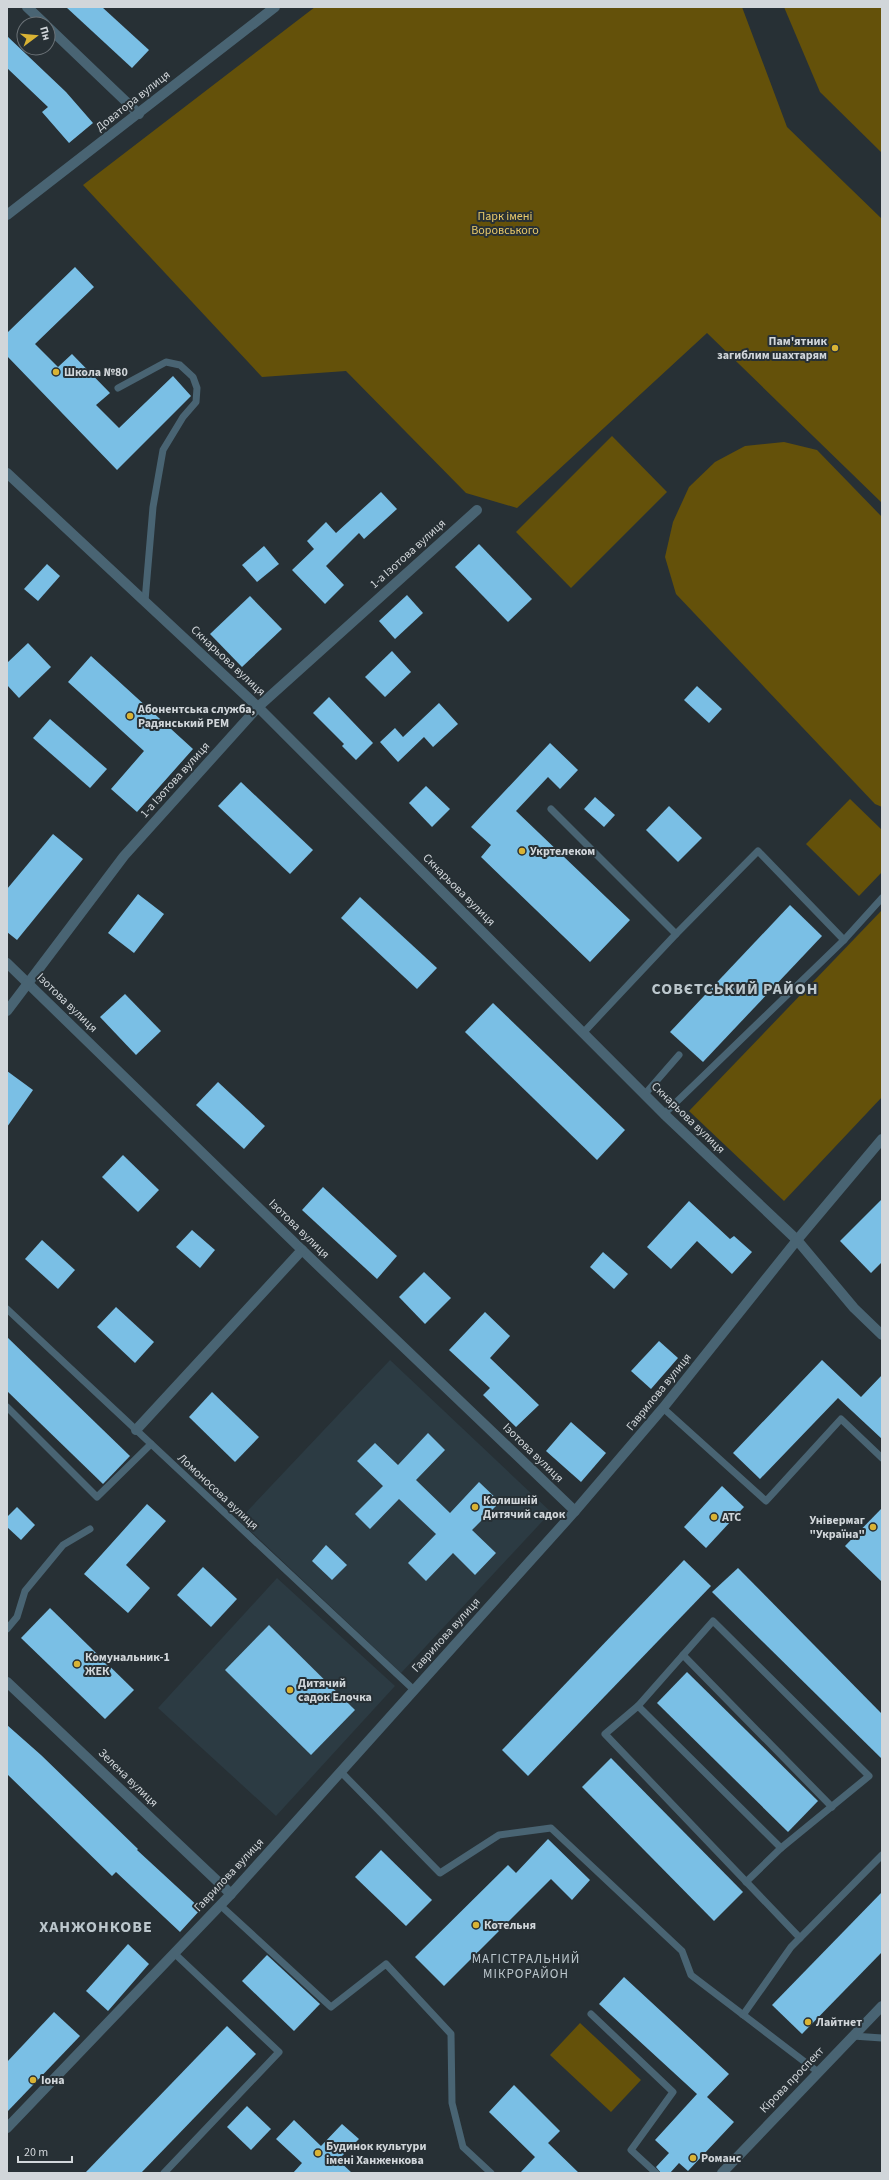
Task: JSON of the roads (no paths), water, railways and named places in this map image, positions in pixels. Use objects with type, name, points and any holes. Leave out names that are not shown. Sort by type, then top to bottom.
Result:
[{"type":"street","points":[[27,7],[37,16]]},
{"type":"street","name":"Доватора вулиця","points":[[7,215],[275,7]]},
{"type":"street","points":[[56,35],[139,114]]},
{"type":"street","name":"Скнарьова вулиця","points":[[7,472],[258,707],[664,1114],[796,1240],[854,1308],[882,1335]]},
{"type":"street","name":"1-а Ізотова вулиця","points":[[7,1011],[29,984],[124,856],[258,707],[477,510]]},
{"type":"street","name":"Ізотова вулиця","points":[[7,964],[302,1250],[575,1511]]},
{"type":"street","name":"Гаврилова вулиця","points":[[7,2128],[231,1894],[575,1511],[663,1408],[796,1240],[882,1139]]},
{"type":"street","points":[[136,1430],[302,1250]]},
{"type":"street","name":"Зелена вулиця","points":[[7,1682],[231,1894]]},
{"type":"street","name":"Кірова проспект","points":[[722,2173],[882,2006]]},
{"type":"lane","points":[[118,388],[166,362],[180,365],[193,376],[197,388],[196,402],[183,417],[163,450],[153,507],[145,601]]},
{"type":"lane","points":[[551,809],[676,934]]},
{"type":"lane","points":[[583,1033],[676,934],[758,851],[844,940]]},
{"type":"lane","points":[[664,1114],[844,940],[882,898]]},
{"type":"lane","points":[[644,1094],[679,1055]]},
{"type":"lane","name":"Ломоносова вулиця","points":[[7,1310],[414,1690]]},
{"type":"lane","points":[[7,1407],[97,1497],[151,1444]]},
{"type":"lane","points":[[663,1408],[766,1501],[841,1419],[882,1458]]},
{"type":"lane","points":[[7,1629],[17,1617],[25,1591],[63,1546],[90,1529]]},
{"type":"lane","points":[[746,1882],[781,1848],[869,1776],[713,1621],[638,1706],[605,1734],[746,1882],[800,1938]]},
{"type":"lane","points":[[683,1655],[832,1807]]},
{"type":"lane","points":[[638,1706],[781,1848]]},
{"type":"lane","points":[[341,1772],[440,1873],[499,1835],[551,1828],[682,1951],[691,1975],[818,2072]]},
{"type":"lane","points":[[743,2015],[791,1947],[882,1855]]},
{"type":"lane","points":[[220,1905],[331,2007],[386,1964],[451,2034],[452,2103],[463,2147],[490,2173]]},
{"type":"lane","points":[[164,2173],[279,2052],[174,1953]]},
{"type":"lane","points":[[590,2014],[673,2092],[631,2150],[656,2173]]},
{"type":"lane","points":[[853,2036],[882,2038]]},
{"type":"place","name":"Пам'ятник загиблим шахтарям","points":[[835,348]]},
{"type":"place","name":"Школа №80","points":[[56,372]]},
{"type":"place","name":"Абонентська служба, Радянський РЕМ","points":[[130,716]]},
{"type":"place","name":"Укртелеком","points":[[522,851]]},
{"type":"place","name":"Колишній Дитячий садок","points":[[475,1507]]},
{"type":"place","name":"АТС","points":[[714,1517]]},
{"type":"place","name":"Універмаг \"Україна\"","points":[[873,1527]]},
{"type":"place","name":"Комунальник-1 ЖЕК","points":[[77,1664]]},
{"type":"place","name":"Дитячий садок Елочка","points":[[290,1690]]},
{"type":"place","name":"Котельня","points":[[476,1925]]},
{"type":"place","name":"Лайтнет","points":[[808,2022]]},
{"type":"place","name":"Іона","points":[[33,2080]]},
{"type":"place","name":"Будинок культури імені Ханженкова","points":[[318,2153]]},
{"type":"place","name":"Романс","points":[[693,2158]]},
{"type":"district","name":"СОВЄТСЬКИЙ РАЙОН","points":[[735,989]]},
{"type":"district","name":"ХАНЖОНКОВЕ","points":[[96,1927]]},
{"type":"district","name":"МАГІСТРАЛЬНИЙ МІКРОРАЙОН","points":[[526,1966]]},
{"type":"park label","name":"Парк імені Воровського","points":[[505,223]]}]
